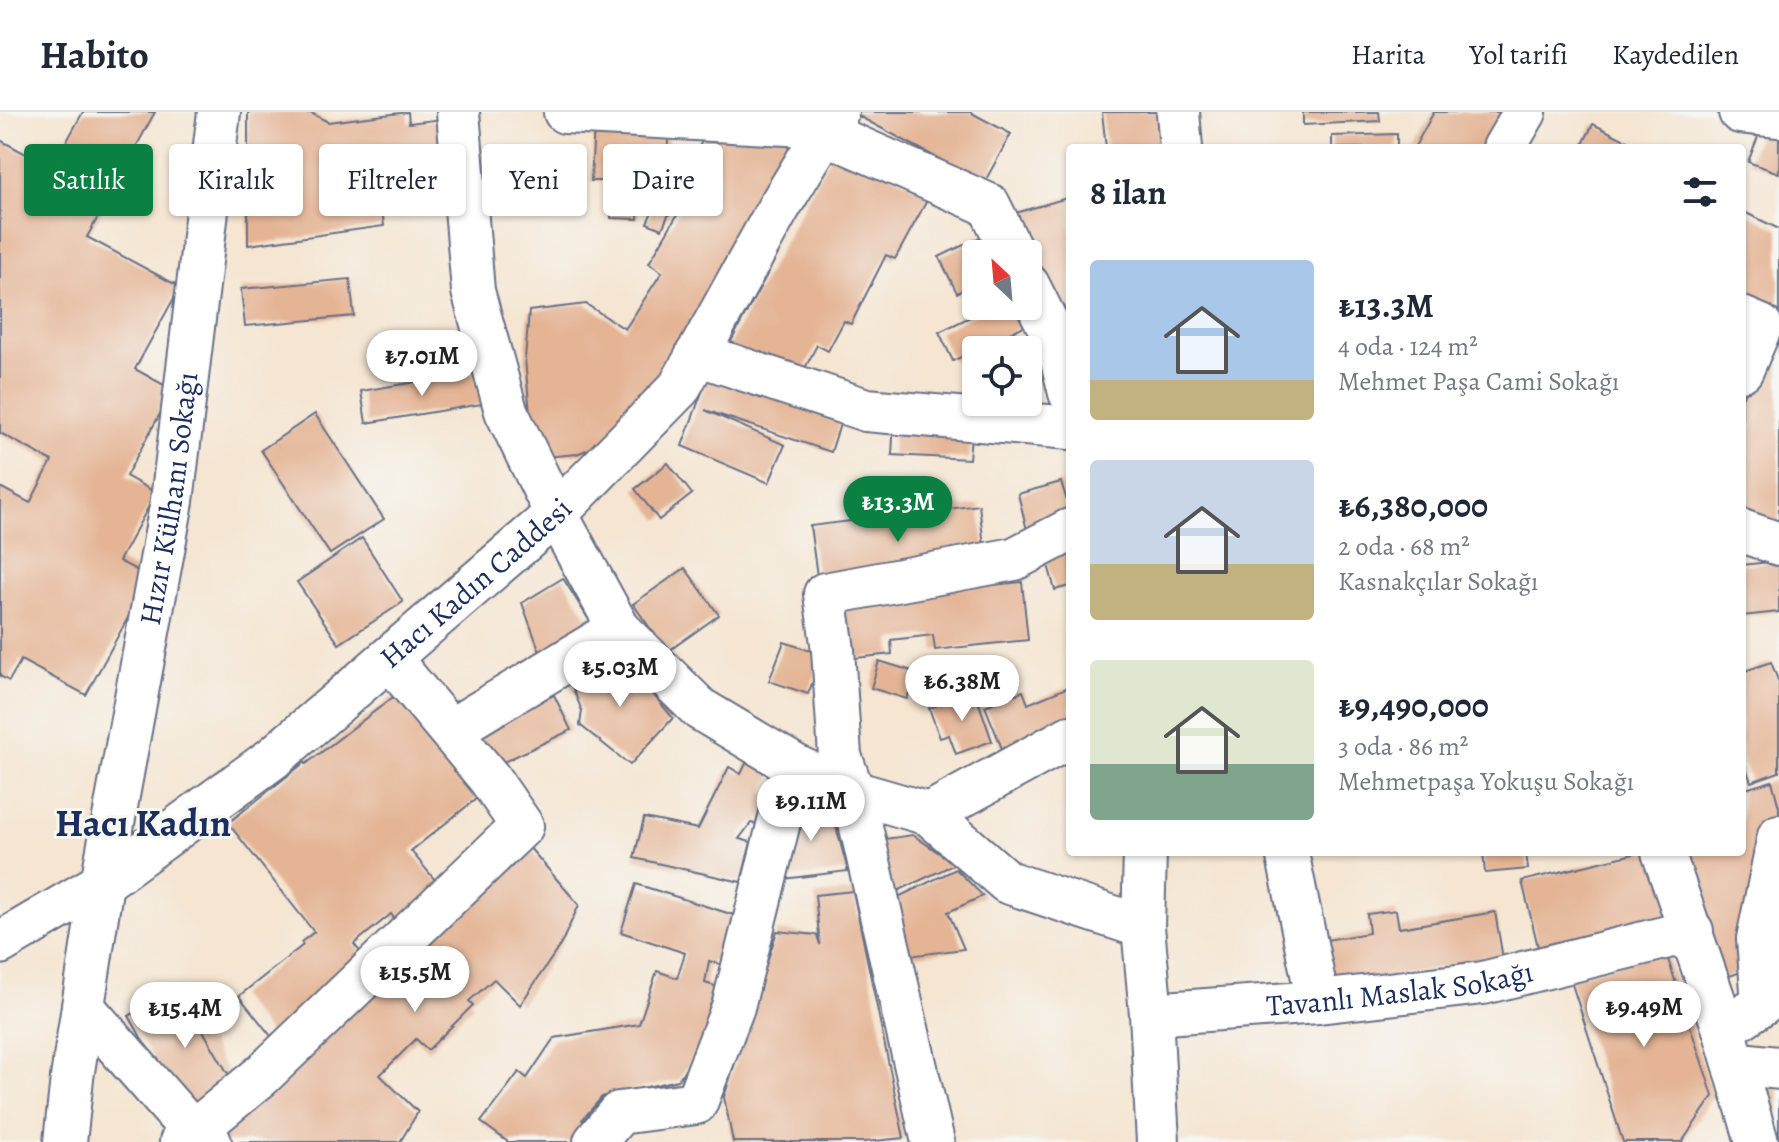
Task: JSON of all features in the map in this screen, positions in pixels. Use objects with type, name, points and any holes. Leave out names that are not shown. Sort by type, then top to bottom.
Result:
[{"type":"street","name":"Hızır Külhanı Sokağı","points":[[65,1142],[102,883],[172,501],[219,112]]},
{"type":"street","points":[[458,112],[473,291],[506,411],[556,514],[619,629],[700,709],[797,767],[853,792],[929,814],[1007,882],[1143,927]]},
{"type":"street","points":[[565,112],[823,123],[989,205],[1006,240]]},
{"type":"street","points":[[1178,112],[1181,144]]},
{"type":"street","points":[[1506,144],[1525,112]]},
{"type":"street","points":[[1740,112],[1779,116]]},
{"type":"street","name":"Hacı Kadın Caddesi","points":[[0,943],[102,883],[273,758],[556,514],[679,388],[823,123]]},
{"type":"street","points":[[1042,307],[1064,342]]},
{"type":"street","points":[[1746,320],[1761,326],[1746,361]]},
{"type":"street","points":[[697,354],[866,410],[1066,428]]},
{"type":"street","points":[[933,1142],[853,792],[840,756],[833,650],[825,594],[1014,559],[1066,532]]},
{"type":"street","points":[[1746,532],[1779,544]]},
{"type":"street","points":[[451,730],[619,629]]},
{"type":"street","points":[[83,1007],[194,1138],[522,826],[489,778],[390,659]]},
{"type":"street","points":[[929,814],[1066,739]]},
{"type":"street","points":[[595,1142],[619,1113],[696,1103],[733,1007],[781,814],[797,767]]},
{"type":"street","points":[[1729,1046],[1763,1003],[1758,939],[1779,836]]},
{"type":"street","points":[[1145,856],[1143,927],[1158,1142]]},
{"type":"street","points":[[1288,856],[1318,1002]]},
{"type":"street","points":[[1664,856],[1692,931],[1757,1142]]},
{"type":"street","name":"Tavanlı Maslak Sokağı","points":[[1151,1014],[1318,1002],[1483,983],[1692,931]]},
{"type":"street","points":[[1729,1046],[1779,1068]]},
{"type":"building","points":[[83,112],[155,112],[138,144],[65,144]]},
{"type":"building","points":[[248,112],[311,113],[328,122],[408,112],[409,123],[443,119],[446,144],[319,144],[319,216],[383,216],[384,226],[248,245],[248,216],[303,216],[303,144],[248,144]]},
{"type":"building","points":[[851,112],[970,112],[1011,134],[984,183]]},
{"type":"building","points":[[1102,112],[1168,112],[1171,144],[1106,144]]},
{"type":"building","points":[[1303,112],[1379,112],[1380,121],[1303,125]]},
{"type":"building","points":[[1434,112],[1499,112],[1510,118],[1496,144],[1416,144]]},
{"type":"building","points":[[1765,119],[1779,124],[1779,173],[1748,162]]},
{"type":"building","points":[[594,124],[669,127],[668,144],[603,144],[603,181],[591,181]]},
{"type":"building","points":[[1593,124],[1629,142],[1628,144],[1583,144]]},
{"type":"building","points":[[708,129],[792,133],[785,168],[716,307],[620,436],[577,454],[534,458],[525,359],[529,311],[586,304],[625,329],[662,272],[649,263],[677,216],[723,216],[723,144],[700,144]]},
{"type":"building","points":[[1397,134],[1397,144],[1332,144],[1332,136]]},
{"type":"building","points":[[0,140],[24,153],[24,216],[98,216],[87,237],[180,287],[135,369],[173,390],[126,476],[156,493],[119,561],[150,577],[86,695],[21,660],[9,681],[0,676],[0,487],[30,503],[52,461],[0,433]]},
{"type":"building","points":[[836,145],[930,195],[895,259],[886,255],[851,324],[844,321],[828,351],[817,345],[796,385],[727,349]]},
{"type":"building","points":[[1066,198],[1066,319],[1042,290],[1042,240],[1017,240],[1009,215]]},
{"type":"building","points":[[1746,213],[1779,229],[1779,318],[1746,302]]},
{"type":"building","points":[[611,216],[638,216],[638,219]]},
{"type":"building","points":[[650,216],[668,216],[662,229],[647,223]]},
{"type":"building","points":[[962,246],[962,290],[957,293],[939,257]]},
{"type":"building","points":[[350,279],[354,316],[245,326],[241,289]]},
{"type":"building","points":[[964,320],[1021,320],[1024,326],[1004,336],[962,336],[962,357],[953,361],[939,332]]},
{"type":"building","points":[[1773,334],[1779,337],[1779,524],[1746,509],[1746,390]]},
{"type":"building","points":[[712,365],[845,409],[831,452],[705,410],[785,445],[769,483],[682,446]]},
{"type":"building","points":[[477,372],[482,404],[366,423],[361,391]]},
{"type":"building","points":[[315,414],[384,519],[330,554],[261,450]]},
{"type":"building","points":[[894,419],[972,423],[969,459],[892,455]]},
{"type":"building","points":[[668,463],[692,494],[659,520],[635,489]]},
{"type":"building","points":[[1061,482],[1066,512],[1028,534],[1018,494]]},
{"type":"building","points":[[979,505],[986,562],[818,583],[810,526]]},
{"type":"building","points":[[362,538],[403,602],[339,644],[297,582]]},
{"type":"building","points":[[1066,549],[1066,587],[1055,590],[1045,554]]},
{"type":"building","points":[[1779,561],[1779,612],[1746,616],[1746,565]]},
{"type":"building","points":[[685,568],[719,615],[667,652],[633,604]]},
{"type":"building","points":[[563,578],[597,633],[543,660],[522,603]]},
{"type":"building","points":[[1022,582],[1028,640],[935,650],[933,635],[891,640],[892,654],[837,660],[832,601]]},
{"type":"building","points":[[784,642],[823,655],[808,694],[769,681]]},
{"type":"building","points":[[622,657],[673,718],[630,765],[580,725],[582,711],[570,681]]},
{"type":"building","points":[[879,661],[915,672],[907,699],[871,688]]},
{"type":"building","points":[[1771,662],[1779,683],[1779,772],[1751,782],[1746,768],[1746,671]]},
{"type":"building","points":[[405,688],[487,790],[411,851],[440,886],[396,921],[391,914],[354,944],[364,957],[335,985],[271,1036],[239,996],[303,945],[301,942],[314,932],[228,823]]},
{"type":"building","points":[[1066,688],[1066,726],[1007,761],[985,706],[1023,691],[1028,704]]},
{"type":"building","points":[[975,692],[992,741],[956,754],[949,735],[940,738],[929,708]]},
{"type":"building","points":[[554,695],[571,730],[491,768],[475,732]]},
{"type":"building","points":[[751,753],[777,768],[763,791],[779,800],[757,824],[751,823],[739,839],[751,842],[741,882],[634,858],[644,818],[698,829],[729,767],[741,774]]},
{"type":"building","points":[[1772,781],[1779,818],[1756,834],[1750,969],[1715,981],[1675,856],[1746,856],[1746,789]]},
{"type":"building","points":[[796,795],[831,808],[848,871],[775,880]]},
{"type":"building","points":[[913,835],[955,864],[891,894],[878,840]]},
{"type":"building","points":[[529,847],[579,905],[561,944],[520,1005],[494,979],[469,1001],[473,1005],[428,1050],[416,1039],[380,1075],[418,1112],[400,1142],[222,1142],[216,1139]]},
{"type":"building","points":[[1483,856],[1526,856],[1528,869],[1485,873]]},
{"type":"building","points":[[1625,856],[1659,856],[1674,922],[1540,955],[1522,881]]},
{"type":"building","points":[[956,869],[983,896],[948,912],[964,949],[909,956],[894,899]]},
{"type":"building","points":[[636,884],[743,918],[727,966],[709,961],[705,983],[721,988],[706,1037],[678,1080],[602,1097],[582,1120],[588,1125],[575,1142],[508,1142],[481,1122],[519,1072],[527,1078],[554,1038],[639,1024],[657,971],[677,978],[685,953],[621,932]]},
{"type":"building","points":[[853,891],[904,1138],[864,1142],[733,1142],[724,1097],[777,931],[817,935],[820,945],[815,895]]},
{"type":"building","points":[[1396,910],[1399,928],[1495,912],[1504,964],[1470,970],[1469,962],[1334,987],[1326,940],[1369,933],[1367,914]]},
{"type":"building","points":[[1665,950],[1713,1096],[1682,1142],[1623,1142],[1570,978]]},
{"type":"building","points":[[179,988],[190,1007],[212,994],[225,1016],[202,1029],[238,1091],[187,1119],[129,1016]]},
{"type":"building","points":[[1755,1075],[1779,1076],[1779,1139],[1766,1138]]},
{"type":"district","name":"Hacı Kadın","points":[[143,823]]}]
